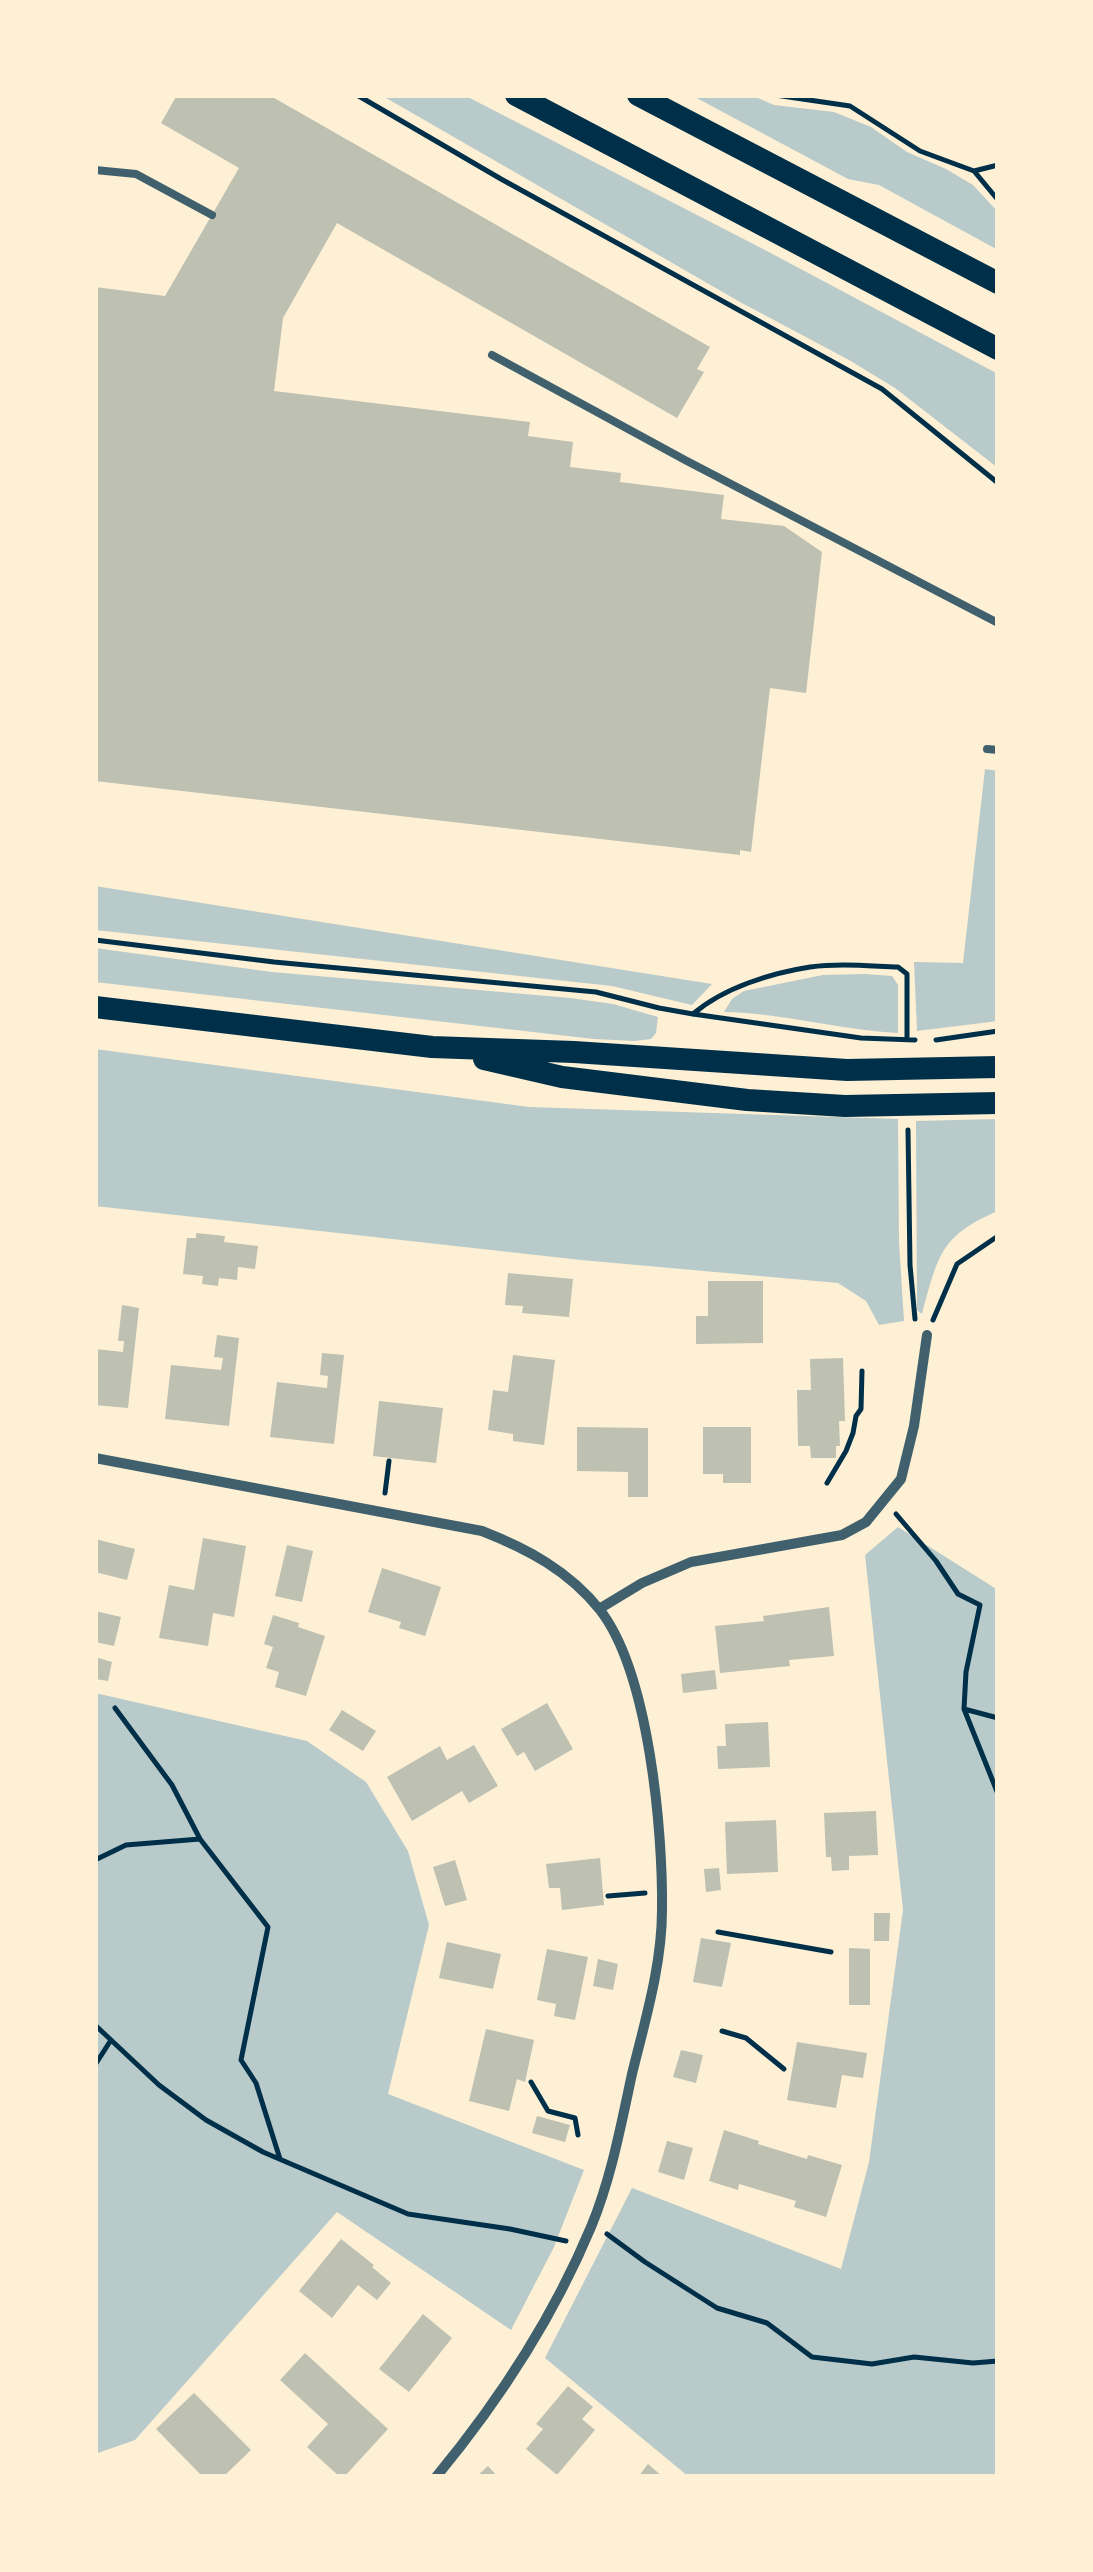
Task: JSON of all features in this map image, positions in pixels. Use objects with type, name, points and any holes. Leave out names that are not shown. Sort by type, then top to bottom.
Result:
[{"type":"main road","points":[[516,95],[998,349]]},
{"type":"main road","points":[[638,95],[998,283]]},
{"type":"main road","points":[[95,1007],[432,1046],[847,1070],[998,1067]]},
{"type":"main road","points":[[432,1046],[562,1077],[748,1100],[844,1106],[998,1103]]},
{"type":"street","points":[[599,1609],[642,1583],[691,1562],[842,1535],[866,1522],[900,1479],[914,1426],[928,1335]]},
{"type":"street","points":[[95,1458],[482,1531],[516,1544],[570,1579],[599,1609],[618,1640],[636,1686],[650,1760],[662,1912],[650,1998],[613,2159],[593,2224],[572,2271],[516,2370],[436,2477]]},
{"type":"lane","points":[[95,170],[136,174],[212,215]]},
{"type":"lane","points":[[492,355],[998,623]]},
{"type":"lane","points":[[987,749],[998,750]]},
{"type":"path","points":[[357,95],[882,389],[998,483]]},
{"type":"path","points":[[775,95],[850,106],[920,151],[974,171],[998,200]]},
{"type":"path","points":[[974,171],[998,165]]},
{"type":"path","points":[[95,940],[274,962],[596,992],[659,1008],[862,1038],[928,1041],[998,1031]]},
{"type":"path","points":[[694,1014],[709,1000],[732,989],[826,966]]},
{"type":"path","points":[[908,1190],[914,1320],[928,1335],[957,1264],[998,1236]]},
{"type":"path","points":[[827,1483],[846,1452],[861,1409],[862,1371]]},
{"type":"path","points":[[382,1512],[388,1462]]},
{"type":"path","points":[[884,1500],[936,1561],[958,1594],[980,1605],[966,1672],[964,1709],[998,1794]]},
{"type":"path","points":[[115,1708],[172,1785],[200,1838],[268,1927],[242,2060],[256,2083],[280,2159]]},
{"type":"path","points":[[964,1709],[998,1718]]},
{"type":"path","points":[[95,1860],[126,1845],[200,1838]]},
{"type":"path","points":[[608,1896],[661,1891]]},
{"type":"path","points":[[718,1932],[831,1952]]},
{"type":"path","points":[[95,2025],[160,2086],[206,2120],[280,2159],[408,2214],[510,2229],[583,2245]]},
{"type":"path","points":[[722,2031],[746,2038],[784,2068]]},
{"type":"path","points":[[95,2065],[110,2040]]},
{"type":"path","points":[[531,2082],[548,2111],[575,2118],[578,2135]]},
{"type":"path","points":[[593,2224],[717,2308],[767,2323],[812,2357],[872,2364],[914,2357],[973,2363],[998,2361]]},
{"type":"shaded area","points":[[381,95],[464,95],[998,374],[998,468],[895,388],[849,360],[740,302]]},
{"type":"shaded area","points":[[691,95],[751,95],[774,105],[834,112],[871,127],[907,152],[973,185],[998,212],[998,250],[879,185],[848,179]]},
{"type":"shaded area","points":[[985,769],[998,771],[998,1021],[917,1031],[914,962],[963,963]]},
{"type":"shaded area","points":[[95,886],[712,984],[692,1005],[612,986],[95,930]]},
{"type":"shaded area","points":[[95,948],[272,972],[613,1004],[658,1017],[656,1033],[651,1039],[634,1041],[594,1039],[95,982]]},
{"type":"shaded area","points":[[823,975],[892,976],[898,985],[898,1033],[724,1012],[732,999],[744,991]]},
{"type":"shaded area","points":[[95,1049],[529,1107],[898,1119],[904,1321],[879,1325],[866,1301],[838,1283],[581,1260],[95,1206]]},
{"type":"shaded area","points":[[998,1119],[998,1211],[963,1230],[944,1250],[922,1314],[917,1310],[916,1121]]},
{"type":"shaded area","points":[[898,1527],[998,1590],[998,2477],[689,2477],[545,2358],[632,2188],[841,2269],[869,2162],[903,1910],[865,1555]]},
{"type":"shaded area","points":[[95,1693],[307,1741],[366,1782],[408,1851],[429,1925],[388,2094],[584,2170],[554,2247],[511,2330],[337,2212],[135,2440],[95,2454]]},
{"type":"building","points":[[177,95],[269,95],[710,347],[697,369],[704,372],[677,418],[337,223],[283,318],[274,391],[530,422],[528,436],[573,442],[570,467],[621,473],[620,482],[724,495],[721,519],[784,526],[822,552],[806,693],[770,688],[751,852],[740,850],[740,855],[95,781],[95,287],[165,296],[239,168],[161,123]]},
{"type":"building","points":[[196,1233],[225,1236],[224,1242],[258,1246],[255,1269],[238,1267],[237,1280],[219,1278],[218,1286],[202,1284],[203,1276],[183,1274],[187,1238],[196,1238]]},
{"type":"building","points":[[508,1273],[573,1279],[569,1317],[522,1313],[523,1306],[505,1305]]},
{"type":"building","points":[[708,1281],[763,1281],[763,1343],[696,1344],[696,1316],[708,1316]]},
{"type":"building","points":[[122,1305],[139,1308],[128,1408],[95,1405],[95,1349],[123,1352],[124,1341],[118,1341]]},
{"type":"building","points":[[217,1335],[239,1338],[229,1426],[165,1419],[171,1365],[221,1370],[223,1358],[214,1357]]},
{"type":"building","points":[[322,1353],[344,1355],[334,1444],[270,1437],[277,1382],[327,1388],[328,1376],[320,1375]]},
{"type":"building","points":[[513,1355],[555,1360],[544,1445],[513,1441],[513,1434],[488,1430],[493,1390],[508,1392]]},
{"type":"building","points":[[843,1358],[845,1421],[839,1421],[840,1446],[836,1446],[836,1458],[811,1458],[810,1446],[798,1446],[797,1390],[811,1390],[810,1359]]},
{"type":"building","points":[[379,1401],[443,1408],[436,1463],[373,1456]]},
{"type":"building","points":[[577,1427],[648,1428],[648,1497],[628,1497],[628,1472],[577,1471]]},
{"type":"building","points":[[703,1427],[751,1427],[751,1483],[723,1483],[723,1474],[703,1474]]},
{"type":"building","points":[[203,1538],[246,1546],[234,1617],[213,1613],[208,1646],[159,1638],[169,1585],[194,1590]]},
{"type":"building","points":[[95,1539],[135,1549],[127,1580],[95,1572]]},
{"type":"building","points":[[287,1545],[313,1551],[302,1602],[275,1596]]},
{"type":"building","points":[[382,1568],[441,1587],[425,1636],[399,1628],[401,1622],[368,1612]]},
{"type":"building","points":[[829,1607],[834,1656],[789,1660],[790,1666],[720,1673],[715,1626],[764,1621],[763,1616]]},
{"type":"building","points":[[95,1611],[121,1617],[114,1646],[95,1642]]},
{"type":"building","points":[[273,1615],[325,1636],[306,1696],[275,1687],[279,1672],[266,1668],[273,1647],[264,1644]]},
{"type":"building","points":[[95,1657],[112,1662],[108,1681],[95,1679]]},
{"type":"building","points":[[715,1670],[717,1689],[683,1693],[681,1674]]},
{"type":"building","points":[[547,1703],[573,1749],[535,1771],[524,1752],[517,1756],[501,1729]]},
{"type":"building","points":[[342,1710],[376,1731],[363,1751],[329,1730]]},
{"type":"building","points":[[768,1722],[770,1767],[718,1769],[717,1746],[726,1746],[725,1724]]},
{"type":"building","points":[[474,1745],[498,1786],[469,1803],[462,1791],[412,1821],[387,1777],[440,1746],[447,1760]]},
{"type":"building","points":[[876,1811],[878,1855],[849,1856],[849,1870],[832,1871],[831,1857],[826,1857],[824,1813]]},
{"type":"building","points":[[776,1820],[778,1872],[727,1874],[725,1822]]},
{"type":"building","points":[[600,1858],[604,1905],[562,1910],[560,1888],[549,1888],[546,1864]]},
{"type":"building","points":[[455,1860],[467,1900],[445,1906],[433,1867]]},
{"type":"building","points":[[719,1868],[721,1890],[706,1892],[704,1869]]},
{"type":"building","points":[[874,1913],[890,1913],[889,1941],[874,1941]]},
{"type":"building","points":[[701,1938],[731,1943],[722,1987],[693,1982]]},
{"type":"building","points":[[447,1942],[501,1954],[493,1989],[439,1978]]},
{"type":"building","points":[[849,1948],[870,1949],[870,2005],[849,2005]]},
{"type":"building","points":[[547,1949],[588,1957],[575,2020],[554,2016],[556,2004],[537,2000]]},
{"type":"building","points":[[598,1959],[618,1964],[613,1990],[593,1986]]},
{"type":"building","points":[[486,2029],[534,2040],[525,2082],[517,2079],[509,2111],[469,2101]]},
{"type":"building","points":[[797,2042],[867,2053],[863,2078],[842,2075],[836,2108],[787,2100]]},
{"type":"building","points":[[681,2050],[703,2055],[696,2083],[673,2077]]},
{"type":"building","points":[[537,2116],[570,2125],[565,2142],[532,2133]]},
{"type":"building","points":[[724,2130],[807,2159],[808,2155],[842,2165],[826,2217],[794,2207],[796,2201],[739,2184],[738,2190],[709,2181]]},
{"type":"building","points":[[667,2141],[693,2148],[684,2180],[658,2172]]},
{"type":"building","points":[[341,2239],[391,2283],[377,2300],[358,2285],[332,2318],[299,2291]]},
{"type":"building","points":[[423,2314],[452,2338],[409,2392],[379,2369]]},
{"type":"building","points":[[305,2353],[388,2429],[344,2477],[307,2447],[328,2424],[280,2380]]},
{"type":"building","points":[[568,2386],[593,2407],[582,2419],[595,2430],[557,2475],[526,2449],[543,2429],[536,2424]]},
{"type":"building","points":[[194,2393],[251,2450],[223,2477],[203,2477],[156,2429]]},
{"type":"building","points":[[648,2464],[663,2477],[638,2477]]},
{"type":"building","points":[[488,2466],[498,2477],[476,2477]]}]
